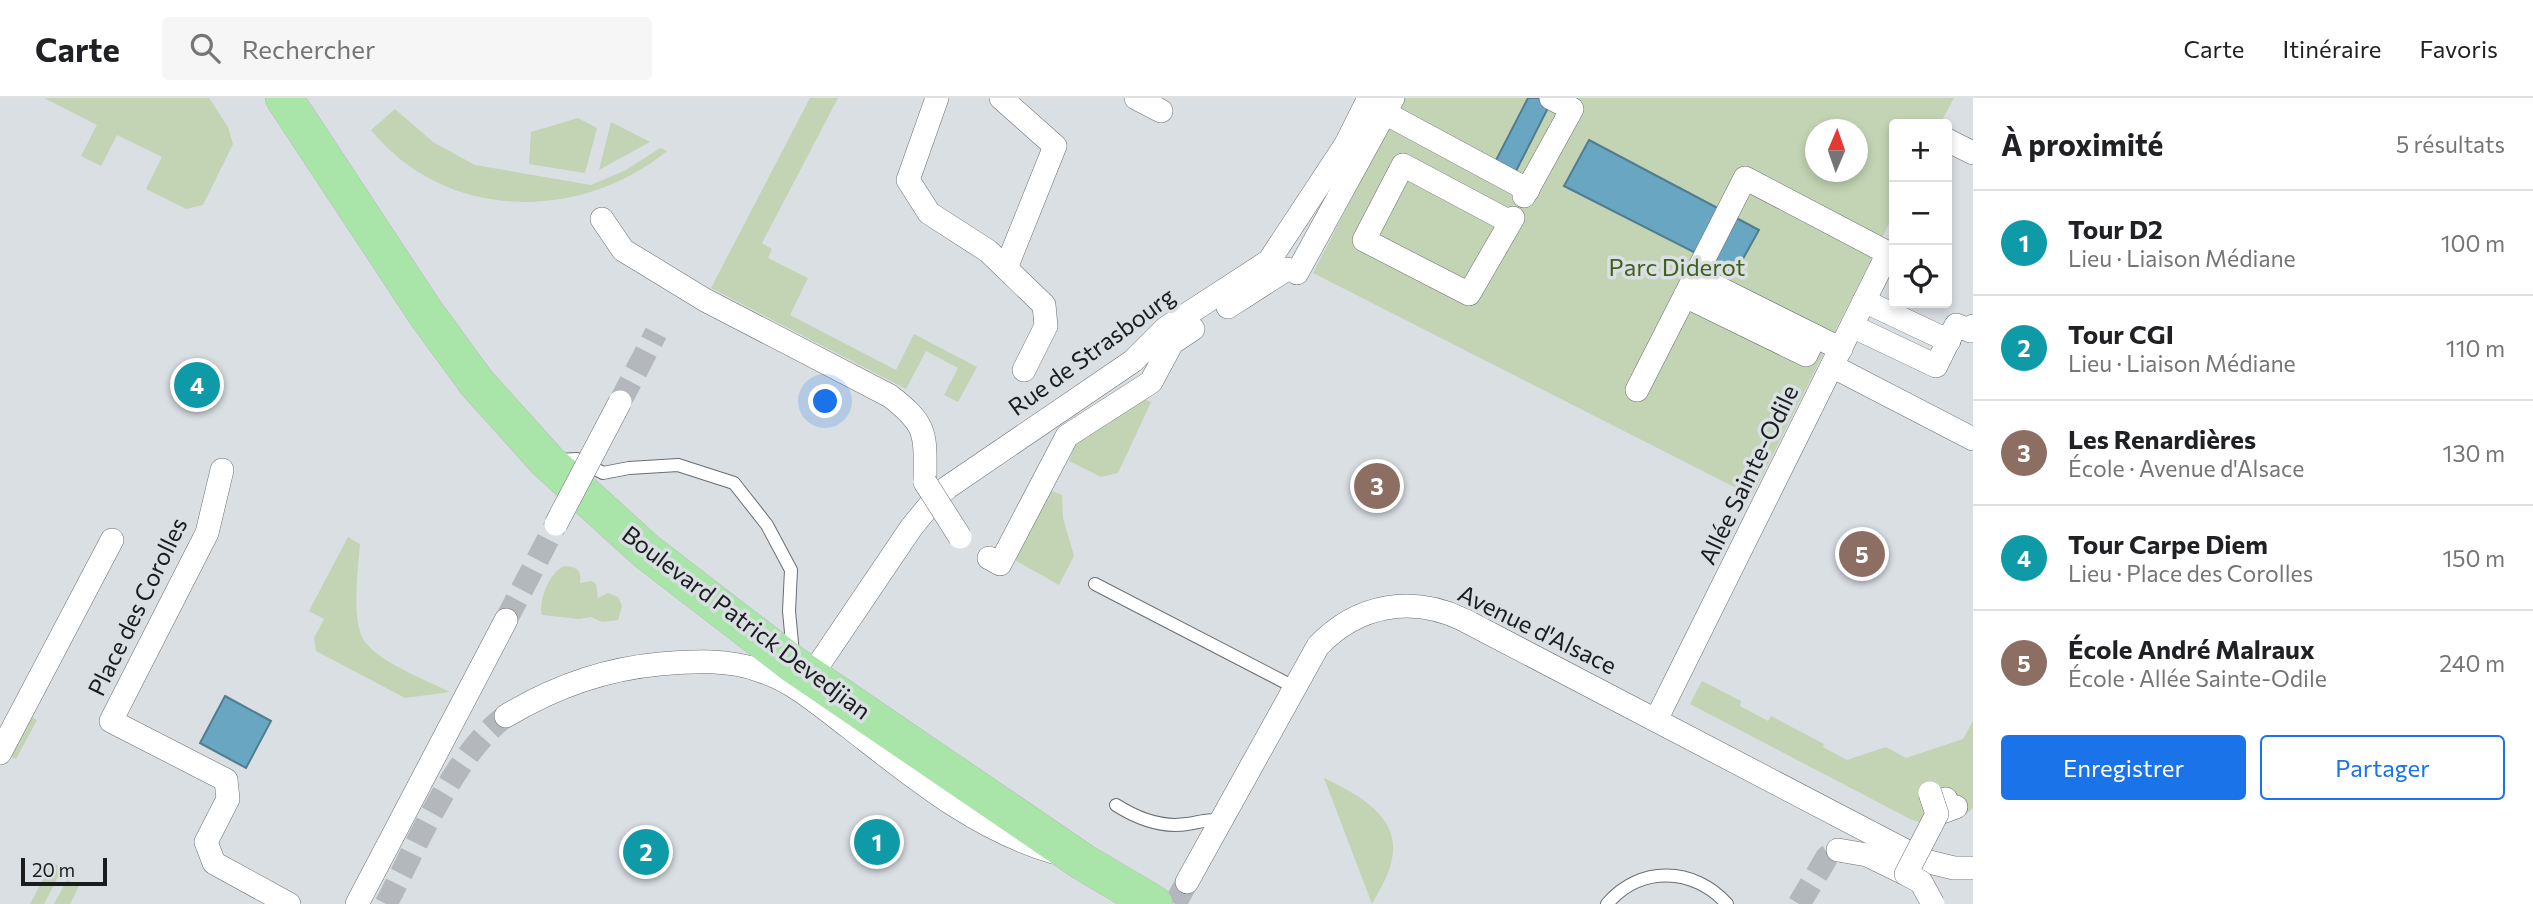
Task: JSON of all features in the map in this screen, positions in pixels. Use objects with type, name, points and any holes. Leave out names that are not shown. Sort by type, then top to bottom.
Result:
[{"type":"main road","name":"Boulevard Patrick Devedjian","points":[[284,98],[425,312],[476,382],[547,461],[646,551],[802,670],[1083,862],[1149,901]]},
{"type":"street","points":[[937,98],[908,180],[929,213],[988,251],[1044,305],[1046,326],[1024,370]]},
{"type":"street","points":[[1000,98],[1055,146],[1006,268]]},
{"type":"street","points":[[1136,98],[1161,111]]},
{"type":"street","points":[[1383,103],[1526,193],[1572,109],[1551,98]]},
{"type":"street","name":"Rue de Strasbourg","points":[[802,670],[933,500],[956,481],[1133,361],[1167,328],[1292,271],[1346,144],[1383,103]]},
{"type":"street","points":[[1952,142],[1973,153]]},
{"type":"street","points":[[1403,165],[1511,220],[1469,294],[1364,240],[1403,165]]},
{"type":"street","name":"Allée Sainte-Odile","points":[[1656,720],[1888,253],[1745,178],[1695,276]]},
{"type":"street","points":[[602,219],[623,250],[705,300],[890,396],[905,407],[916,418],[925,436],[925,482],[960,537]]},
{"type":"street","points":[[989,558],[1000,564],[1068,436],[1151,382],[1172,343],[1292,271]]},
{"type":"street","points":[[1637,390],[1695,276],[1815,336],[1836,358],[1973,439]]},
{"type":"street","points":[[1864,301],[1949,341]]},
{"type":"street","points":[[1852,326],[1936,366],[1956,325],[1971,331],[1973,326]]},
{"type":"street","points":[[556,524],[620,402]]},
{"type":"street","name":"Place des Corolles","points":[[222,470],[206,533],[111,721],[226,780],[228,799],[206,842],[214,863],[289,904]]},
{"type":"street","points":[[0,753],[112,540]]},
{"type":"street","name":"Avenue d'Alsace","points":[[1187,882],[1318,646],[1343,624],[1392,607],[1425,607],[1464,620],[1925,861],[1954,868],[1973,868]]},
{"type":"street","points":[[357,904],[506,620]]},
{"type":"street","points":[[506,716],[565,685],[613,670],[697,662],[750,667],[791,684],[946,801],[1019,842],[1083,862]]},
{"type":"street","points":[[1906,874],[1942,803]]},
{"type":"street","points":[[1838,850],[1867,855],[1921,882],[1933,904]]},
{"type":"lane","points":[[547,461],[577,459],[603,473],[629,468],[678,465],[734,483],[767,524],[791,570],[789,611],[802,670]]},
{"type":"lane","points":[[1095,584],[1294,687]]},
{"type":"lane","points":[[1116,805],[1140,819],[1160,824],[1186,825],[1209,820],[1220,823]]},
{"type":"lane","points":[[1607,904],[1619,891],[1637,881],[1667,874],[1706,885],[1727,904]]},
{"type":"green space","points":[[44,98],[209,98],[228,127],[233,144],[203,205],[186,209],[146,189],[162,157],[117,135],[101,166],[81,156],[97,125]]},
{"type":"green space","points":[[810,98],[838,98],[762,243],[772,249],[768,258],[808,278],[790,315],[896,370],[914,334],[977,367],[958,402],[944,395],[958,368],[926,351],[906,389],[711,288]]},
{"type":"green space","name":"Parc Diderot","points":[[1404,98],[1954,98],[1943,119],[1889,119],[1889,224],[1752,496],[1313,273]]},
{"type":"green space","points":[[395,109],[433,142],[475,165],[591,185],[626,170],[660,148],[667,151],[632,175],[594,191],[554,200],[514,202],[474,196],[436,182],[401,160],[371,130]]},
{"type":"green space","points":[[578,118],[597,128],[585,173],[529,164],[531,132]]},
{"type":"green space","points":[[611,122],[650,142],[599,170]]},
{"type":"green space","points":[[1142,398],[1151,402],[1118,473],[1101,477],[1069,461],[1077,440]]},
{"type":"green space","points":[[1049,490],[1062,495],[1063,518],[1074,556],[1059,585],[1013,559]]},
{"type":"green space","points":[[348,537],[360,544],[356,604],[362,637],[368,646],[389,662],[450,692],[405,698],[316,651],[314,638],[324,619],[309,611]]},
{"type":"green space","points":[[565,566],[577,570],[580,583],[592,581],[596,584],[598,598],[608,593],[618,597],[622,606],[618,620],[602,622],[591,617],[579,619],[542,615],[546,587],[555,573]]},
{"type":"green space","points":[[1702,681],[1741,701],[1740,706],[1768,721],[1771,716],[1824,744],[1823,747],[1847,760],[1886,747],[1906,758],[1963,739],[1973,721],[1973,808],[1959,818],[1944,823],[1912,820],[1690,704]]},
{"type":"green space","points":[[26,714],[37,720],[16,759],[5,753]]},
{"type":"green space","points":[[1324,778],[1351,792],[1376,810],[1391,834],[1391,864],[1372,904]]},
{"type":"green space","points":[[52,862],[83,880],[62,869],[44,904],[30,904]]},
{"type":"green space","points":[[67,880],[79,886],[70,904],[54,904]]},
{"type":"water","points":[[1528,98],[1538,98],[1550,104],[1514,175],[1494,164]]},
{"type":"water","points":[[1589,140],[1759,230],[1735,273],[1564,186]]},
{"type":"water","points":[[225,696],[271,721],[246,768],[200,743]]},
{"type":"tunnel","points":[[620,402],[656,333]]},
{"type":"tunnel","points":[[506,620],[556,524]]},
{"type":"tunnel","points":[[386,904],[453,777],[487,732],[506,716]]},
{"type":"tunnel","points":[[1799,904],[1827,857],[1838,850]]},
{"type":"tunnel","points":[[1175,904],[1187,882]]},
{"type":"place","name":"Tour Carpe Diem","points":[[197,385]]},
{"type":"place","name":"Les Renardières","points":[[1377,486]]},
{"type":"place","name":"École André Malraux","points":[[1862,554]]},
{"type":"place","name":"Tour D2","points":[[877,842]]},
{"type":"place","name":"Tour CGI","points":[[646,852]]}]
